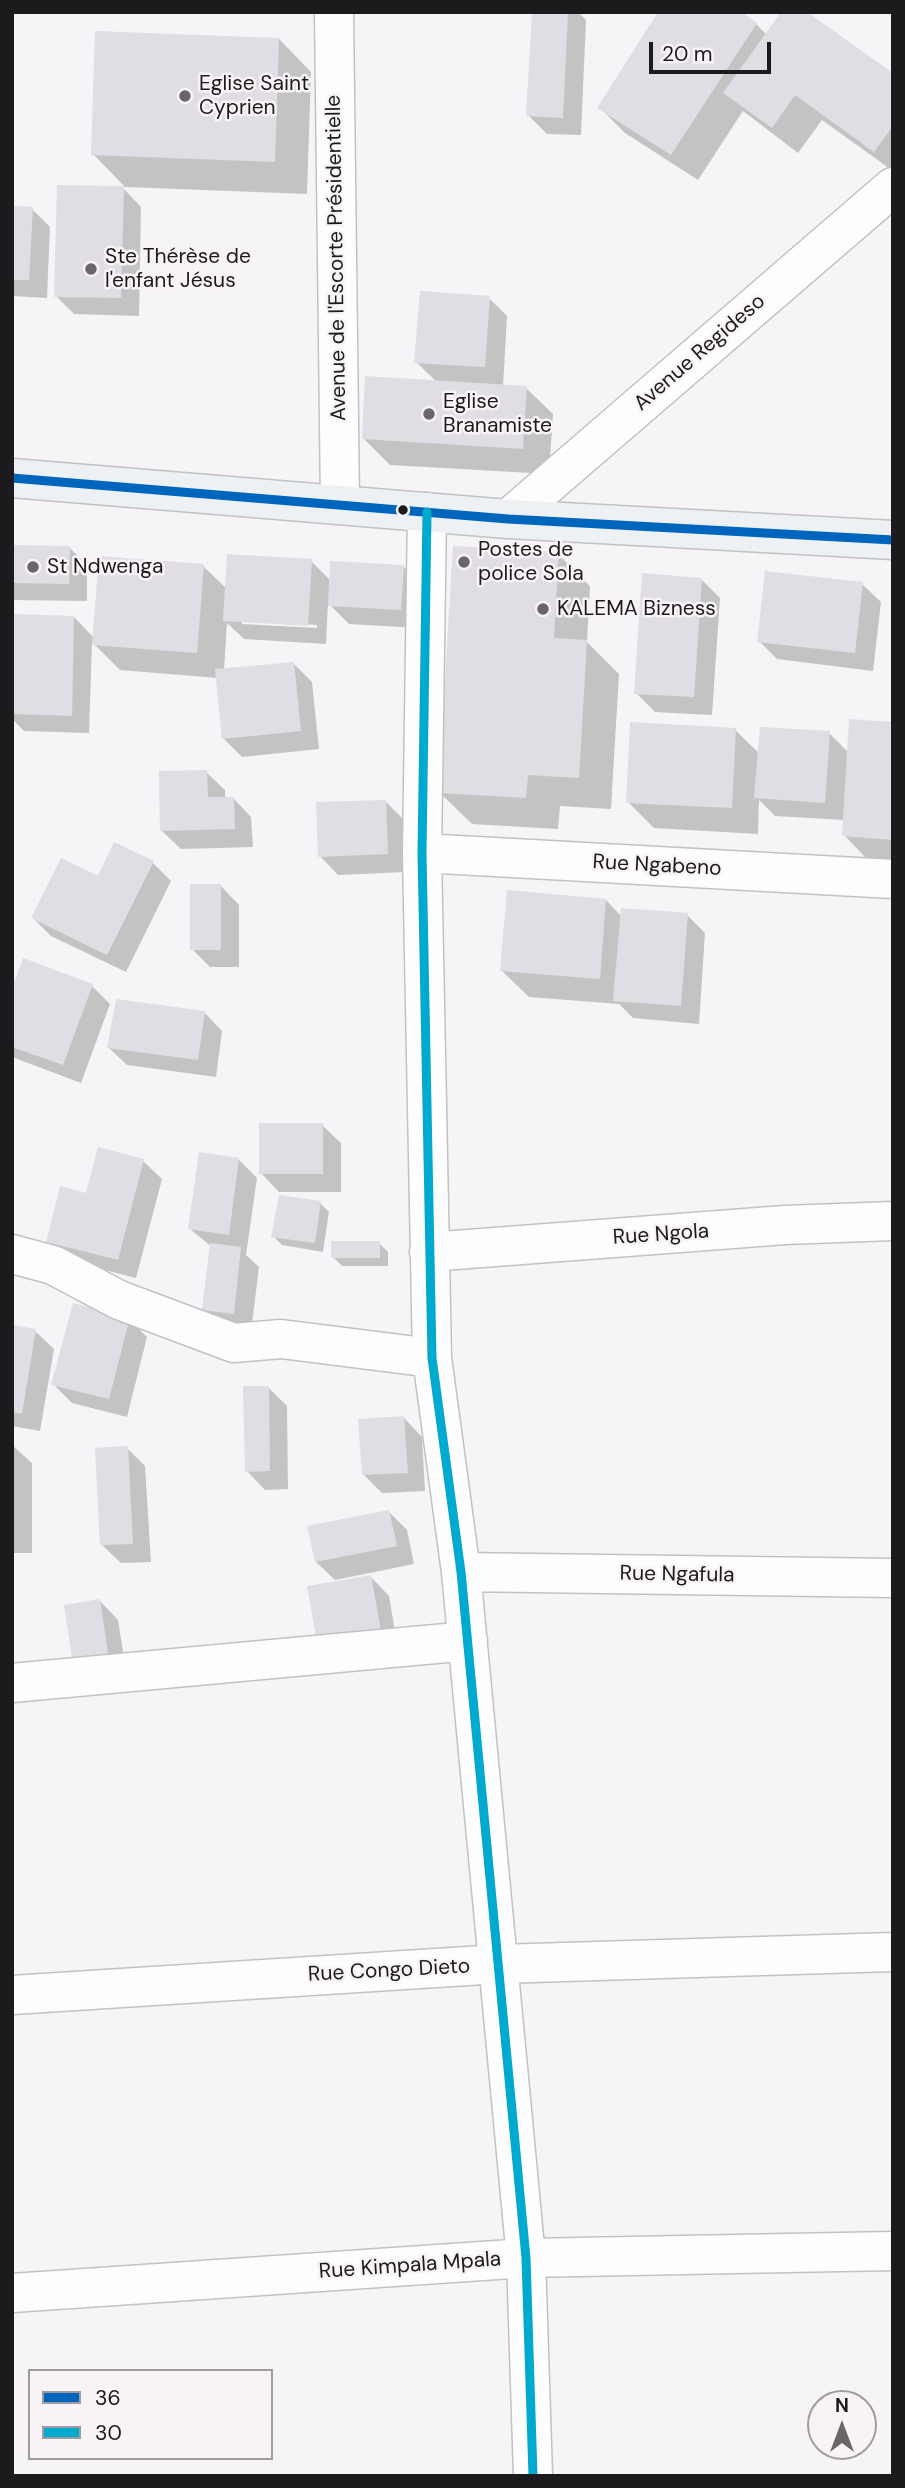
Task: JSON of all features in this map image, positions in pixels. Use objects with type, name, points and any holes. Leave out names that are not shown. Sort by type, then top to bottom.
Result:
[{"type":"main road","points":[[12,478],[508,519],[893,540]]},
{"type":"street","name":"Avenue de l'Escorte Présidentielle","points":[[334,12],[340,504]]},
{"type":"street","name":"Avenue Regideso","points":[[508,519],[892,188]]},
{"type":"street","points":[[427,512],[422,853],[432,1358],[461,1572],[526,2258],[533,2476]]},
{"type":"street","name":"Rue Ngabeno","points":[[422,853],[893,879]]},
{"type":"street","name":"Rue Ngola","points":[[429,1252],[785,1225],[893,1221]]},
{"type":"street","points":[[12,1254],[53,1265],[120,1300],[234,1343],[281,1339],[432,1358]]},
{"type":"street","name":"Rue Ngafula","points":[[461,1572],[893,1578]]},
{"type":"street","points":[[12,1683],[468,1641]]},
{"type":"street","name":"Rue Congo Dieto","points":[[12,1995],[499,1965],[893,1952]]},
{"type":"street","name":"Rue Kimpala Mpala","points":[[12,2293],[526,2258],[893,2251]]},
{"type":"building","points":[[532,12],[568,12],[563,118],[526,116]]},
{"type":"building","points":[[658,12],[741,12],[757,23],[671,155],[597,108]]},
{"type":"building","points":[[781,12],[807,12],[893,73],[893,126],[874,152],[795,95],[772,128],[723,93]]},
{"type":"building","name":"Eglise Saint Cyprien","points":[[95,31],[279,38],[275,162],[91,155]]},
{"type":"building","points":[[57,185],[124,186],[121,298],[54,297]]},
{"type":"building","points":[[12,206],[33,207],[29,280],[12,280]]},
{"type":"building","points":[[420,291],[490,296],[485,367],[414,363]]},
{"type":"building","points":[[365,376],[527,386],[523,449],[362,439]]},
{"type":"building","points":[[12,545],[70,546],[69,584],[12,583]]},
{"type":"building","points":[[453,546],[559,552],[554,638],[587,640],[579,778],[528,775],[526,798],[438,793]]},
{"type":"building","points":[[227,554],[312,559],[308,626],[223,621]]},
{"type":"building","points":[[99,556],[204,564],[197,653],[92,645]]},
{"type":"building","points":[[330,561],[404,565],[401,610],[328,606]]},
{"type":"building","points":[[765,571],[863,582],[855,653],[757,642]]},
{"type":"building","points":[[642,573],[702,578],[694,697],[634,694]]},
{"type":"building","points":[[12,614],[74,616],[72,716],[12,714]]},
{"type":"building","points":[[294,662],[301,731],[222,739],[215,669]]},
{"type":"building","points":[[849,719],[893,722],[893,840],[842,836]]},
{"type":"building","points":[[630,722],[736,728],[732,808],[626,803]]},
{"type":"building","points":[[760,727],[830,731],[825,803],[754,798]]},
{"type":"building","points":[[207,770],[208,797],[234,797],[235,829],[160,831],[159,771]]},
{"type":"building","points":[[386,800],[388,854],[318,857],[316,802]]},
{"type":"building","points":[[114,842],[154,861],[107,955],[31,918],[61,858],[98,876]]},
{"type":"building","points":[[190,884],[221,884],[221,950],[190,950]]},
{"type":"building","points":[[507,890],[606,899],[600,979],[500,971]]},
{"type":"building","points":[[621,908],[688,913],[681,1006],[613,1001]]},
{"type":"building","points":[[23,958],[93,984],[63,1065],[12,1047],[12,988]]},
{"type":"building","points":[[116,999],[205,1011],[198,1060],[107,1048]]},
{"type":"building","points":[[259,1123],[323,1123],[323,1174],[259,1174]]},
{"type":"building","points":[[98,1147],[144,1159],[118,1260],[46,1242],[60,1186],[86,1193]]},
{"type":"building","points":[[199,1152],[239,1158],[229,1235],[188,1229]]},
{"type":"building","points":[[279,1195],[321,1201],[315,1243],[271,1237]]},
{"type":"building","points":[[331,1241],[380,1241],[380,1258],[331,1258]]},
{"type":"building","points":[[210,1243],[241,1247],[234,1314],[202,1310]]},
{"type":"building","points":[[73,1303],[130,1317],[109,1399],[51,1385]]},
{"type":"building","points":[[12,1325],[36,1329],[22,1414],[12,1412]]},
{"type":"building","points":[[243,1386],[269,1386],[270,1471],[245,1472]]},
{"type":"building","points":[[404,1416],[408,1473],[362,1475],[358,1419]]},
{"type":"building","points":[[128,1446],[133,1544],[100,1545],[95,1448]]},
{"type":"building","points":[[389,1510],[397,1546],[315,1562],[307,1526]]},
{"type":"building","points":[[371,1575],[382,1637],[318,1648],[307,1586]]},
{"type":"building","points":[[100,1599],[109,1659],[73,1665],[64,1605]]},
{"type":"transit line","name":"36","points":[[12,478],[508,519],[893,540]]},
{"type":"transit line","name":"30","points":[[427,512],[422,853],[432,1358],[461,1572],[526,2258],[533,2476]]},
{"type":"place","name":"Eglise Saint Cyprien","points":[[185,96]]},
{"type":"place","name":"Ste Thérèse de l'enfant Jésus","points":[[91,269]]},
{"type":"place","name":"Eglise Branamiste","points":[[429,414]]},
{"type":"place","name":"Postes de police Sola","points":[[464,562]]},
{"type":"place","name":"St Ndwenga","points":[[33,567]]},
{"type":"place","name":"KALEMA Bizness","points":[[543,609]]}]
